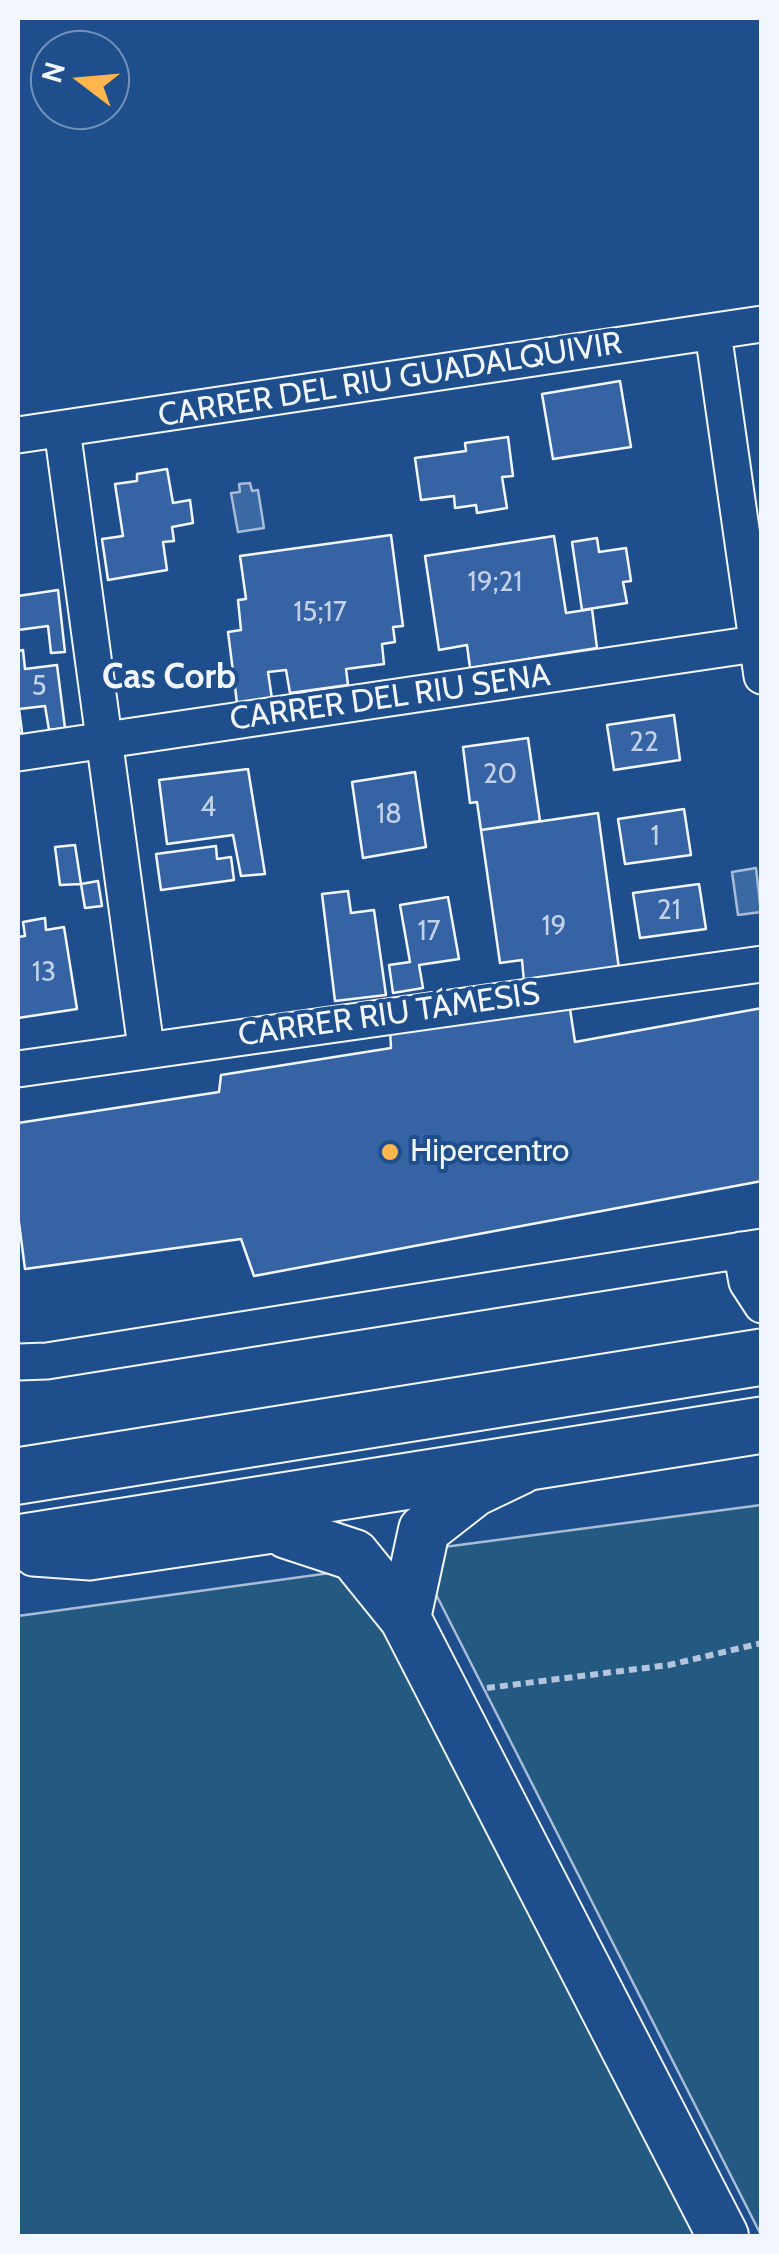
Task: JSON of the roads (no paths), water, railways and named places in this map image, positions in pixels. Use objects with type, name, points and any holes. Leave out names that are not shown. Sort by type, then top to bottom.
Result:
[{"type":"main road","points":[[18,1476],[762,1357]]},
{"type":"main road","points":[[18,1543],[762,1425]]},
{"type":"street","name":"CARRER DEL RIU GUADALQUIVIR","points":[[18,436],[762,324]]},
{"type":"street","points":[[712,332],[760,654]]},
{"type":"street","points":[[62,429],[146,1048]]},
{"type":"street","name":"CARRER DEL RIU SENA","points":[[18,753],[760,654]]},
{"type":"street","name":"CARRER RIU TÁMESIS","points":[[18,1069],[762,964]]},
{"type":"street","points":[[18,1362],[46,1361],[751,1249],[747,1282],[762,1306]]},
{"type":"street","points":[[405,1618],[424,1530],[474,1490],[536,1462]]},
{"type":"street","points":[[18,1557],[90,1562],[287,1534],[354,1555],[405,1618],[441,1694],[540,1872],[723,2236]]},
{"type":"place","name":"Hipercentro","points":[[390,1152]]},
{"type":"district","name":"Cas Corb","points":[[169,678]]}]
